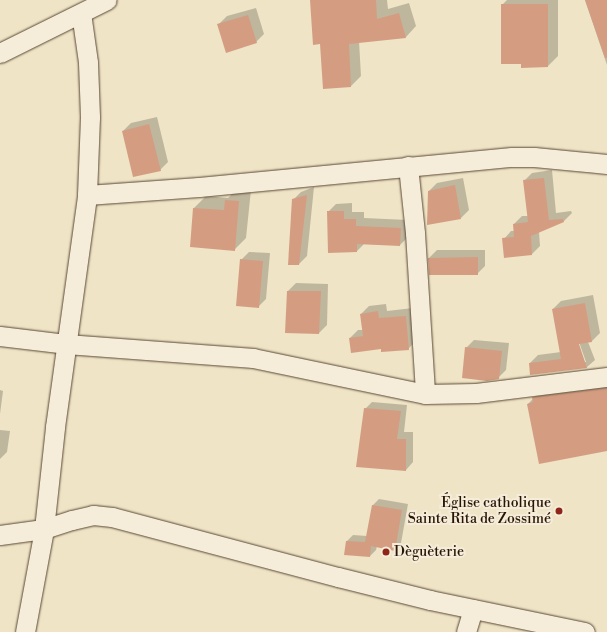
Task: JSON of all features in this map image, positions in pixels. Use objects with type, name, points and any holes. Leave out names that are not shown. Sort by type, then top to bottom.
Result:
[{"type":"street","points":[[0,53],[107,0]]},
{"type":"street","points":[[25,632],[44,529],[55,427],[87,195],[90,117],[88,62],[81,13]]},
{"type":"street","points":[[87,195],[199,187],[512,157],[534,157],[607,164]]},
{"type":"street","points":[[408,166],[415,233],[425,394]]},
{"type":"street","points":[[0,336],[66,344],[253,358],[425,394],[476,393],[607,377]]},
{"type":"street","points":[[0,535],[44,529],[72,520],[93,516],[112,517],[338,577],[473,609],[584,632]]},
{"type":"street","points":[[466,632],[473,609]]},
{"type":"building","points":[[310,0],[376,0],[377,19],[399,13],[406,38],[349,44],[351,87],[323,89],[320,44],[313,45]]},
{"type":"building","points":[[585,0],[607,0],[607,58],[605,58]]},
{"type":"building","points":[[501,4],[548,4],[548,67],[521,68],[521,64],[501,64]]},
{"type":"building","points":[[248,15],[257,43],[226,53],[217,24]]},
{"type":"building","points":[[149,124],[161,171],[133,177],[122,131]]},
{"type":"building","points":[[544,178],[549,220],[563,219],[564,222],[531,236],[532,255],[504,258],[502,238],[514,237],[513,224],[528,222],[523,180]]},
{"type":"building","points":[[455,185],[461,219],[427,225],[428,191]]},
{"type":"building","points":[[307,195],[299,265],[288,265],[292,199]]},
{"type":"building","points":[[225,200],[239,201],[235,251],[190,247],[193,208],[224,210]]},
{"type":"building","points":[[327,211],[344,211],[344,219],[356,219],[356,226],[401,228],[400,246],[357,244],[357,252],[328,253]]},
{"type":"building","points":[[478,257],[478,275],[429,275],[428,258]]},
{"type":"building","points":[[240,259],[263,261],[259,308],[236,306]]},
{"type":"building","points":[[287,291],[321,291],[319,334],[285,333]]},
{"type":"building","points":[[585,303],[592,342],[579,344],[587,368],[530,375],[529,363],[561,359],[552,309]]},
{"type":"building","points":[[378,311],[379,318],[406,316],[409,350],[381,352],[381,349],[351,353],[349,338],[363,336],[360,314]]},
{"type":"building","points":[[465,347],[502,351],[499,379],[487,381],[462,378]]},
{"type":"building","points":[[607,388],[607,451],[539,464],[527,404],[533,402],[532,397]]},
{"type":"building","points":[[364,408],[401,411],[397,439],[406,439],[406,471],[356,467]]},
{"type":"building","points":[[372,505],[402,510],[395,551],[371,546],[370,557],[344,555],[346,541],[365,542]]},
{"type":"place","name":"Église catholique Sainte Rita de Zossimé","points":[[559,511]]},
{"type":"place","name":"Dèguèterie","points":[[386,552]]}]
